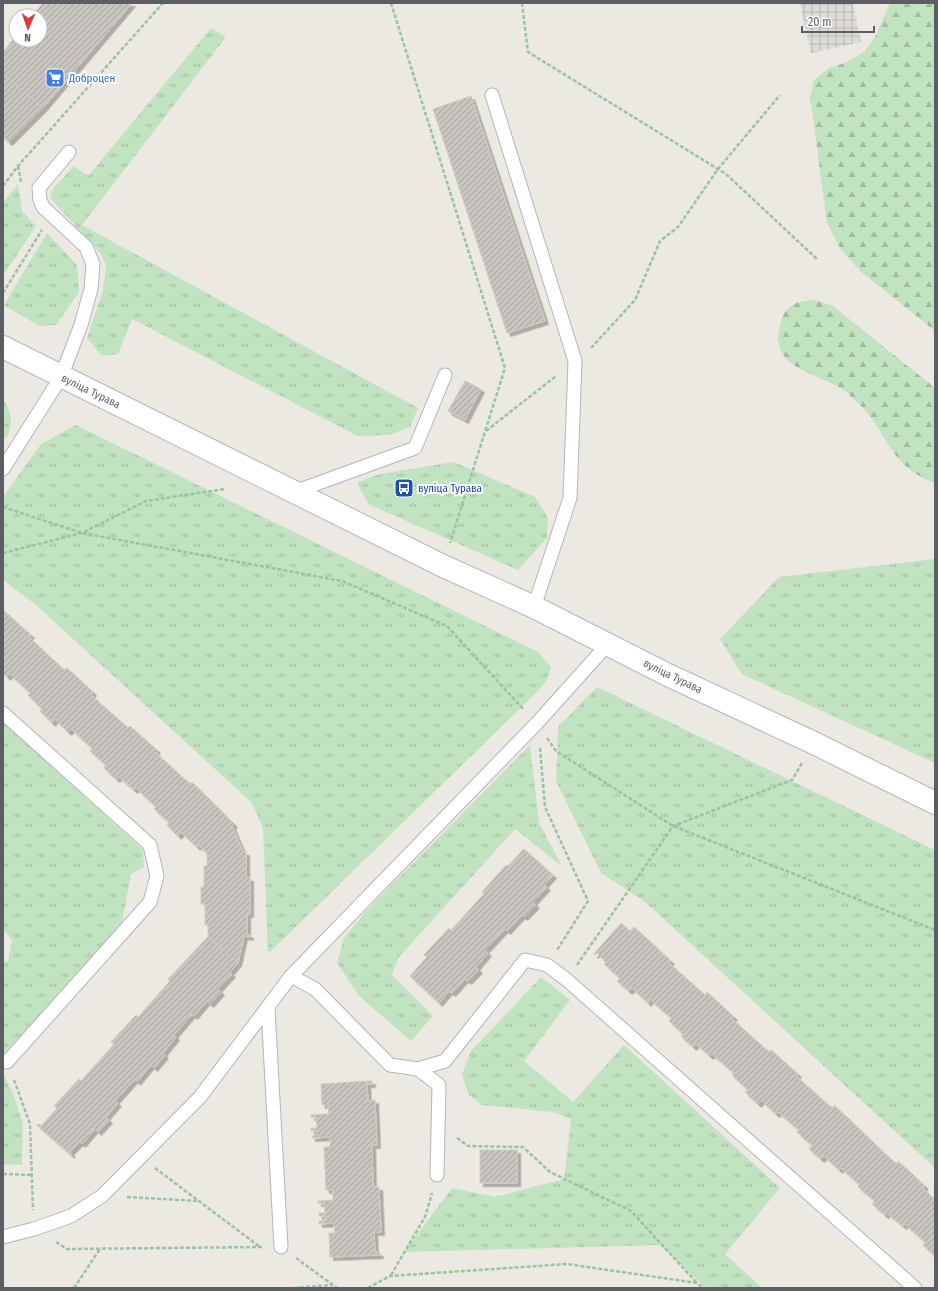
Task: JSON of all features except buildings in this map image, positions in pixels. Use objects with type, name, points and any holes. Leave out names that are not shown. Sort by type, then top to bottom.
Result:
[{"type":"main road","name":"вуліца Турава","points":[[3,347],[443,566],[534,608],[668,675],[814,743],[935,803]]},
{"type":"lane","points":[[492,95],[575,361],[570,498],[534,608]]},
{"type":"lane","points":[[3,469],[62,377],[81,325],[91,289],[93,264],[86,247],[43,207],[40,200],[39,188],[69,152]]},
{"type":"lane","points":[[294,492],[415,448],[445,375]]},
{"type":"lane","points":[[3,1237],[34,1229],[71,1216],[102,1196],[200,1097],[291,976],[537,723],[608,644]]},
{"type":"lane","points":[[3,713],[150,845],[157,876],[150,902],[7,1062]]},
{"type":"lane","points":[[291,976],[315,989],[390,1064],[418,1069],[445,1061],[525,960],[547,965],[566,980],[915,1288]]},
{"type":"lane","points":[[268,1008],[281,1247]]},
{"type":"lane","points":[[418,1069],[439,1085],[437,1175]]},
{"type":"path","points":[[3,186],[18,166],[163,3]]},
{"type":"path","points":[[390,3],[505,368],[443,566]]},
{"type":"path","points":[[522,3],[528,52],[726,174],[818,260]]},
{"type":"path","points":[[485,432],[596,343],[635,300],[660,241],[678,228],[718,169],[780,95]]},
{"type":"path","points":[[18,166],[22,189]]},
{"type":"path","points":[[3,293],[45,226]]},
{"type":"path","points":[[3,553],[82,533],[146,501],[225,489]]},
{"type":"path","points":[[3,507],[82,533],[342,581],[447,626],[537,723],[556,751],[673,826],[935,930]]},
{"type":"path","points":[[537,723],[545,807],[588,901],[547,965]]},
{"type":"path","points":[[566,980],[673,826],[792,780],[814,743]]},
{"type":"path","points":[[7,1062],[30,1124],[34,1229],[67,1249],[281,1247],[337,1288]]},
{"type":"path","points":[[438,1124],[468,1146],[523,1147],[550,1172],[631,1211],[697,1284],[703,1288]]},
{"type":"path","points":[[141,1157],[260,1247]]},
{"type":"path","points":[[3,1174],[32,1175]]},
{"type":"path","points":[[390,1276],[425,1217],[437,1175]]},
{"type":"path","points":[[102,1196],[199,1201]]},
{"type":"path","points":[[74,1288],[100,1248]]},
{"type":"path","points":[[368,1288],[390,1276],[567,1264],[697,1284]]},
{"type":"path","points":[[294,1288],[332,1284]]},
{"type":"shaded area","points":[[800,3],[853,3],[861,42],[811,53]]},
{"type":"green space","points":[[890,3],[935,3],[935,331],[860,271],[840,248],[827,223],[810,98],[814,80],[829,68],[847,62],[864,52],[876,35]]},
{"type":"green space","points":[[211,28],[226,37],[82,225],[418,408],[410,427],[389,435],[358,436],[132,319],[118,354],[102,356],[87,338],[103,290],[106,265],[101,254],[52,200],[50,195],[52,190],[74,166],[88,176]]},
{"type":"green space","points":[[18,184],[22,211],[36,226],[3,276],[3,203]]},
{"type":"green space","points":[[47,233],[77,265],[79,292],[56,325],[39,326],[4,305]]},
{"type":"green space","points":[[816,300],[833,306],[935,388],[935,483],[908,468],[902,462],[867,413],[845,391],[834,384],[808,373],[787,360],[781,350],[778,338],[783,316],[790,307],[798,302]]},
{"type":"green space","points":[[3,398],[11,418],[6,439],[3,438]]},
{"type":"green space","points":[[76,425],[538,652],[551,667],[547,680],[539,690],[268,954],[263,828],[252,803],[36,605],[3,580],[3,497],[41,444]]},
{"type":"green space","points":[[454,462],[535,497],[548,518],[547,538],[518,570],[368,504],[357,482],[380,474]]},
{"type":"green space","points":[[935,559],[935,763],[742,674],[720,639],[779,577]]},
{"type":"green space","points":[[597,687],[935,850],[935,1168],[644,901],[601,873],[556,781],[558,727]]},
{"type":"green space","points":[[3,722],[143,850],[144,867],[131,874],[122,922],[55,999],[3,1054],[3,963],[8,961],[12,940],[3,930]]},
{"type":"green space","points":[[530,745],[539,823],[562,866],[515,829],[399,957],[392,975],[433,1016],[411,1041],[358,995],[337,963],[344,938],[365,912]]},
{"type":"green space","points":[[541,977],[570,1000],[524,1061],[573,1102],[624,1045],[780,1188],[725,1254],[762,1288],[706,1288],[660,1245],[404,1252],[452,1188],[495,1197],[564,1179],[571,1119],[552,1112],[482,1105],[468,1094],[462,1074],[471,1051]]},
{"type":"green space","points":[[3,1073],[13,1093],[23,1123],[22,1165],[3,1164]]},
{"type":"place","name":"Доброцен","points":[[55,78]]},
{"type":"place","name":"вуліца Турава","points":[[404,488]]}]
